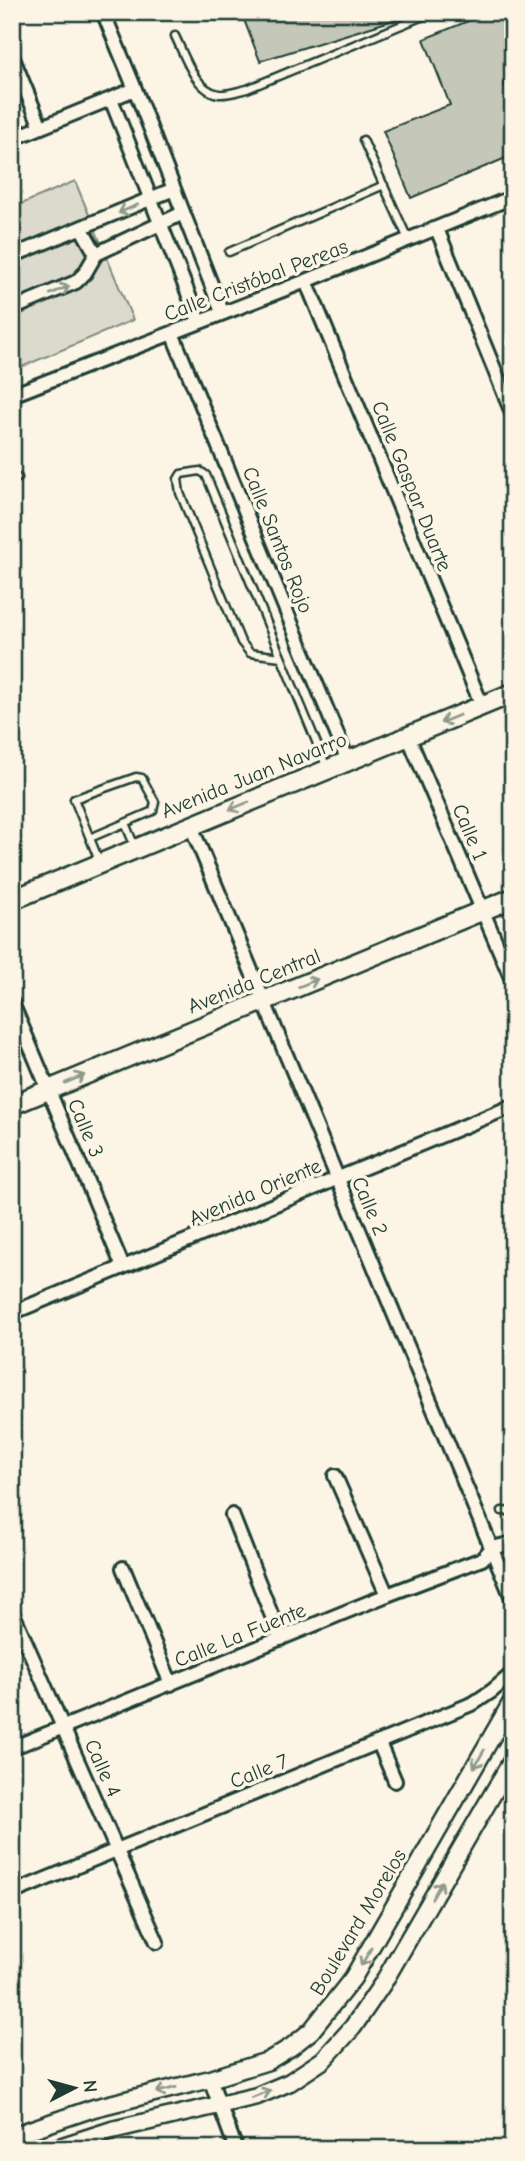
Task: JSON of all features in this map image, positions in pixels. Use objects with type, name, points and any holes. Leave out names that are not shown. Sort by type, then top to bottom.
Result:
[{"type":"main road","name":"Avenida Juan Navarro","points":[[12,900],[513,693]]},
{"type":"main road","name":"Avenida Central","points":[[12,1105],[513,898]]},
{"type":"street","points":[[103,12],[222,312]]},
{"type":"street","points":[[12,56],[41,127]]},
{"type":"street","points":[[12,139],[135,89]]},
{"type":"street","points":[[111,99],[199,321]]},
{"type":"street","points":[[12,257],[174,189]]},
{"type":"street","name":"Calle Cristóbal Pereas","points":[[12,395],[513,197]]},
{"type":"street","points":[[12,309],[76,282],[96,254],[183,213]]},
{"type":"street","points":[[82,229],[96,254]]},
{"type":"street","points":[[437,229],[513,415]]},
{"type":"street","name":"Calle Gaspar Duarte","points":[[306,281],[482,706]]},
{"type":"street","name":"Calle Santos Rojo","points":[[172,333],[348,761]]},
{"type":"street","name":"Calle 1","points":[[408,736],[513,982]]},
{"type":"street","name":"Calle 2","points":[[191,826],[513,1600]]},
{"type":"street","name":"Calle 3","points":[[12,1003],[123,1267]]},
{"type":"street","name":"Avenida Oriente","points":[[12,1313],[513,1106]]},
{"type":"street","points":[[335,1476],[387,1595]]},
{"type":"street","points":[[232,1515],[281,1639]]},
{"type":"street","points":[[492,1548],[513,1543]]},
{"type":"street","name":"Calle La Fuente","points":[[12,1748],[482,1559],[492,1548]]},
{"type":"street","points":[[482,1559],[513,1561]]},
{"type":"street","points":[[123,1567],[171,1684]]},
{"type":"street","name":"Calle 4","points":[[12,1611],[157,1942]]},
{"type":"street","name":"Calle 7","points":[[12,1893],[474,1703],[492,1692],[513,1673]]},
{"type":"street","name":"Boulevard Morelos","points":[[12,2136],[94,2108],[268,2062],[311,2031],[354,1978],[513,1700]]},
{"type":"street","points":[[379,1743],[395,1781]]},
{"type":"street","points":[[53,2149],[112,2130],[257,2096],[290,2082],[323,2060],[353,2027],[383,1983],[513,1759]]},
{"type":"street","points":[[210,2079],[235,2149]]},
{"type":"lane","points":[[175,36],[201,84],[209,91],[220,94],[247,89],[433,12]]},
{"type":"lane","points":[[363,140],[409,240]]},
{"type":"lane","points":[[229,252],[384,185]]},
{"type":"lane","points":[[281,657],[250,653],[241,642],[180,494],[178,480],[181,474],[200,471],[206,475],[328,770]]},
{"type":"lane","points":[[90,838],[155,808],[145,780],[139,777],[74,799],[100,863]]},
{"type":"lane","points":[[125,823],[136,849]]},
{"type":"lane","points":[[502,1511],[513,1511]]},
{"type":"shaded area","points":[[75,181],[133,320],[12,371],[12,208]]},
{"type":"building","points":[[241,12],[409,12],[410,15],[260,61]]},
{"type":"building","points":[[490,12],[513,12],[513,78],[503,81],[513,106],[513,155],[411,198],[383,131],[450,105],[424,39]]}]
